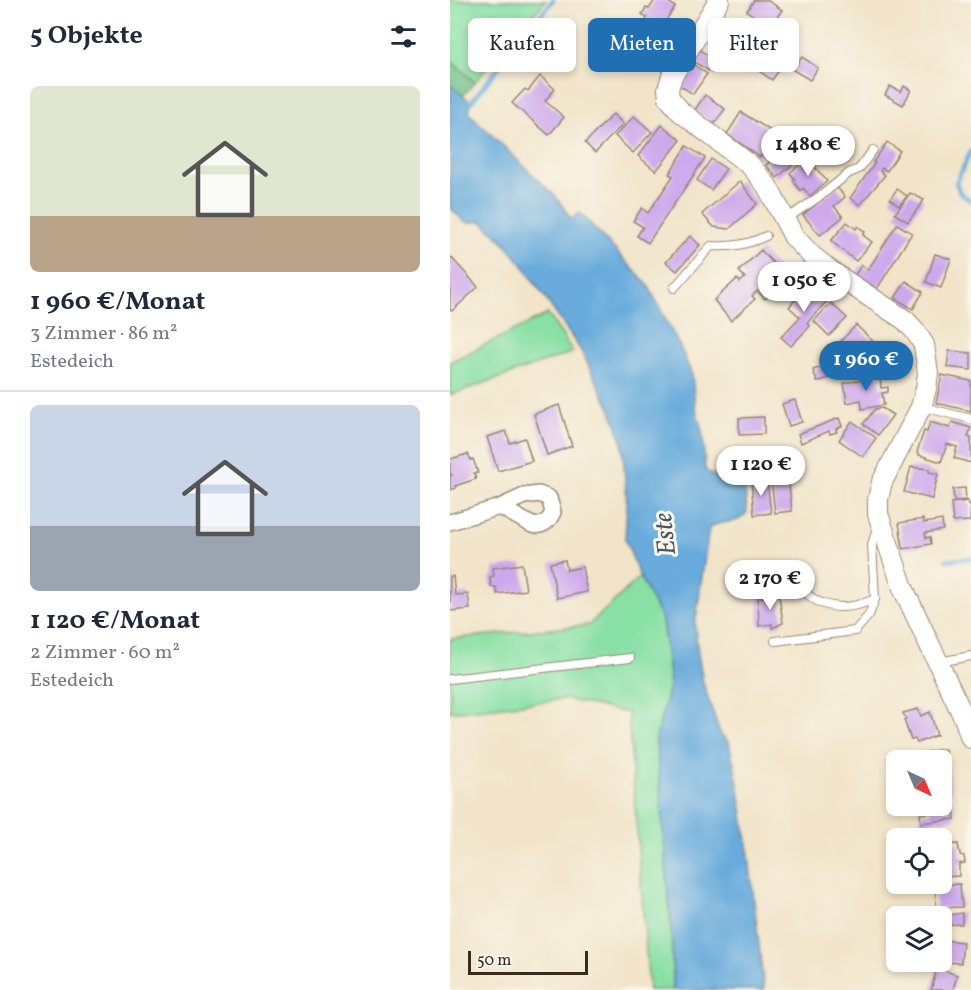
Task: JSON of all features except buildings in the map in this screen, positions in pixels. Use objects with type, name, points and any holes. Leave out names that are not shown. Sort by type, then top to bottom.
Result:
[{"type":"street","points":[[719,0],[672,76],[668,89],[669,98],[681,112],[751,166],[767,186],[794,237],[812,256],[832,272],[905,320],[916,332],[926,351],[928,373],[921,407],[882,482],[878,499],[878,514],[903,588],[965,720],[971,738]]},
{"type":"street","points":[[450,522],[500,507]]},
{"type":"lane","points":[[784,220],[849,173],[859,169],[873,150]]},
{"type":"lane","points":[[674,288],[711,246],[731,247],[750,244],[766,236]]},
{"type":"lane","points":[[921,407],[971,419]]},
{"type":"lane","points":[[775,640],[855,631],[869,615],[875,598],[872,545],[875,535],[882,529]]},
{"type":"lane","points":[[789,566],[792,575],[805,593],[822,604],[848,607],[875,598]]},
{"type":"lane","points":[[938,663],[971,656]]},
{"type":"lane","points":[[450,679],[630,658]]},
{"type":"green space","points":[[450,0],[546,0],[530,18],[468,18],[468,72],[484,72],[475,82],[450,60]]},
{"type":"green space","points":[[450,60],[475,82],[463,96],[450,85]]},
{"type":"green space","points":[[548,314],[573,352],[450,395],[450,362]]},
{"type":"green space","points":[[640,577],[662,620],[670,682],[656,739],[672,942],[673,990],[649,990],[628,713],[565,699],[450,712],[450,639],[589,625]]},
{"type":"water","name":"Este","points":[[450,85],[471,102],[469,113],[556,197],[571,218],[580,213],[648,285],[692,375],[695,406],[703,435],[705,469],[712,475],[740,475],[744,479],[747,512],[735,521],[709,528],[695,625],[703,683],[720,733],[729,743],[737,778],[748,848],[764,990],[673,990],[672,942],[656,739],[670,682],[662,620],[640,577],[625,539],[627,505],[622,440],[610,408],[580,349],[522,264],[501,239],[481,221],[466,223],[450,208]]},
{"type":"waterway","points":[[471,102],[553,0]]},
{"type":"waterway","points":[[971,151],[956,183],[960,193],[971,201]]},
{"type":"waterway","points":[[946,560],[971,558]]}]
